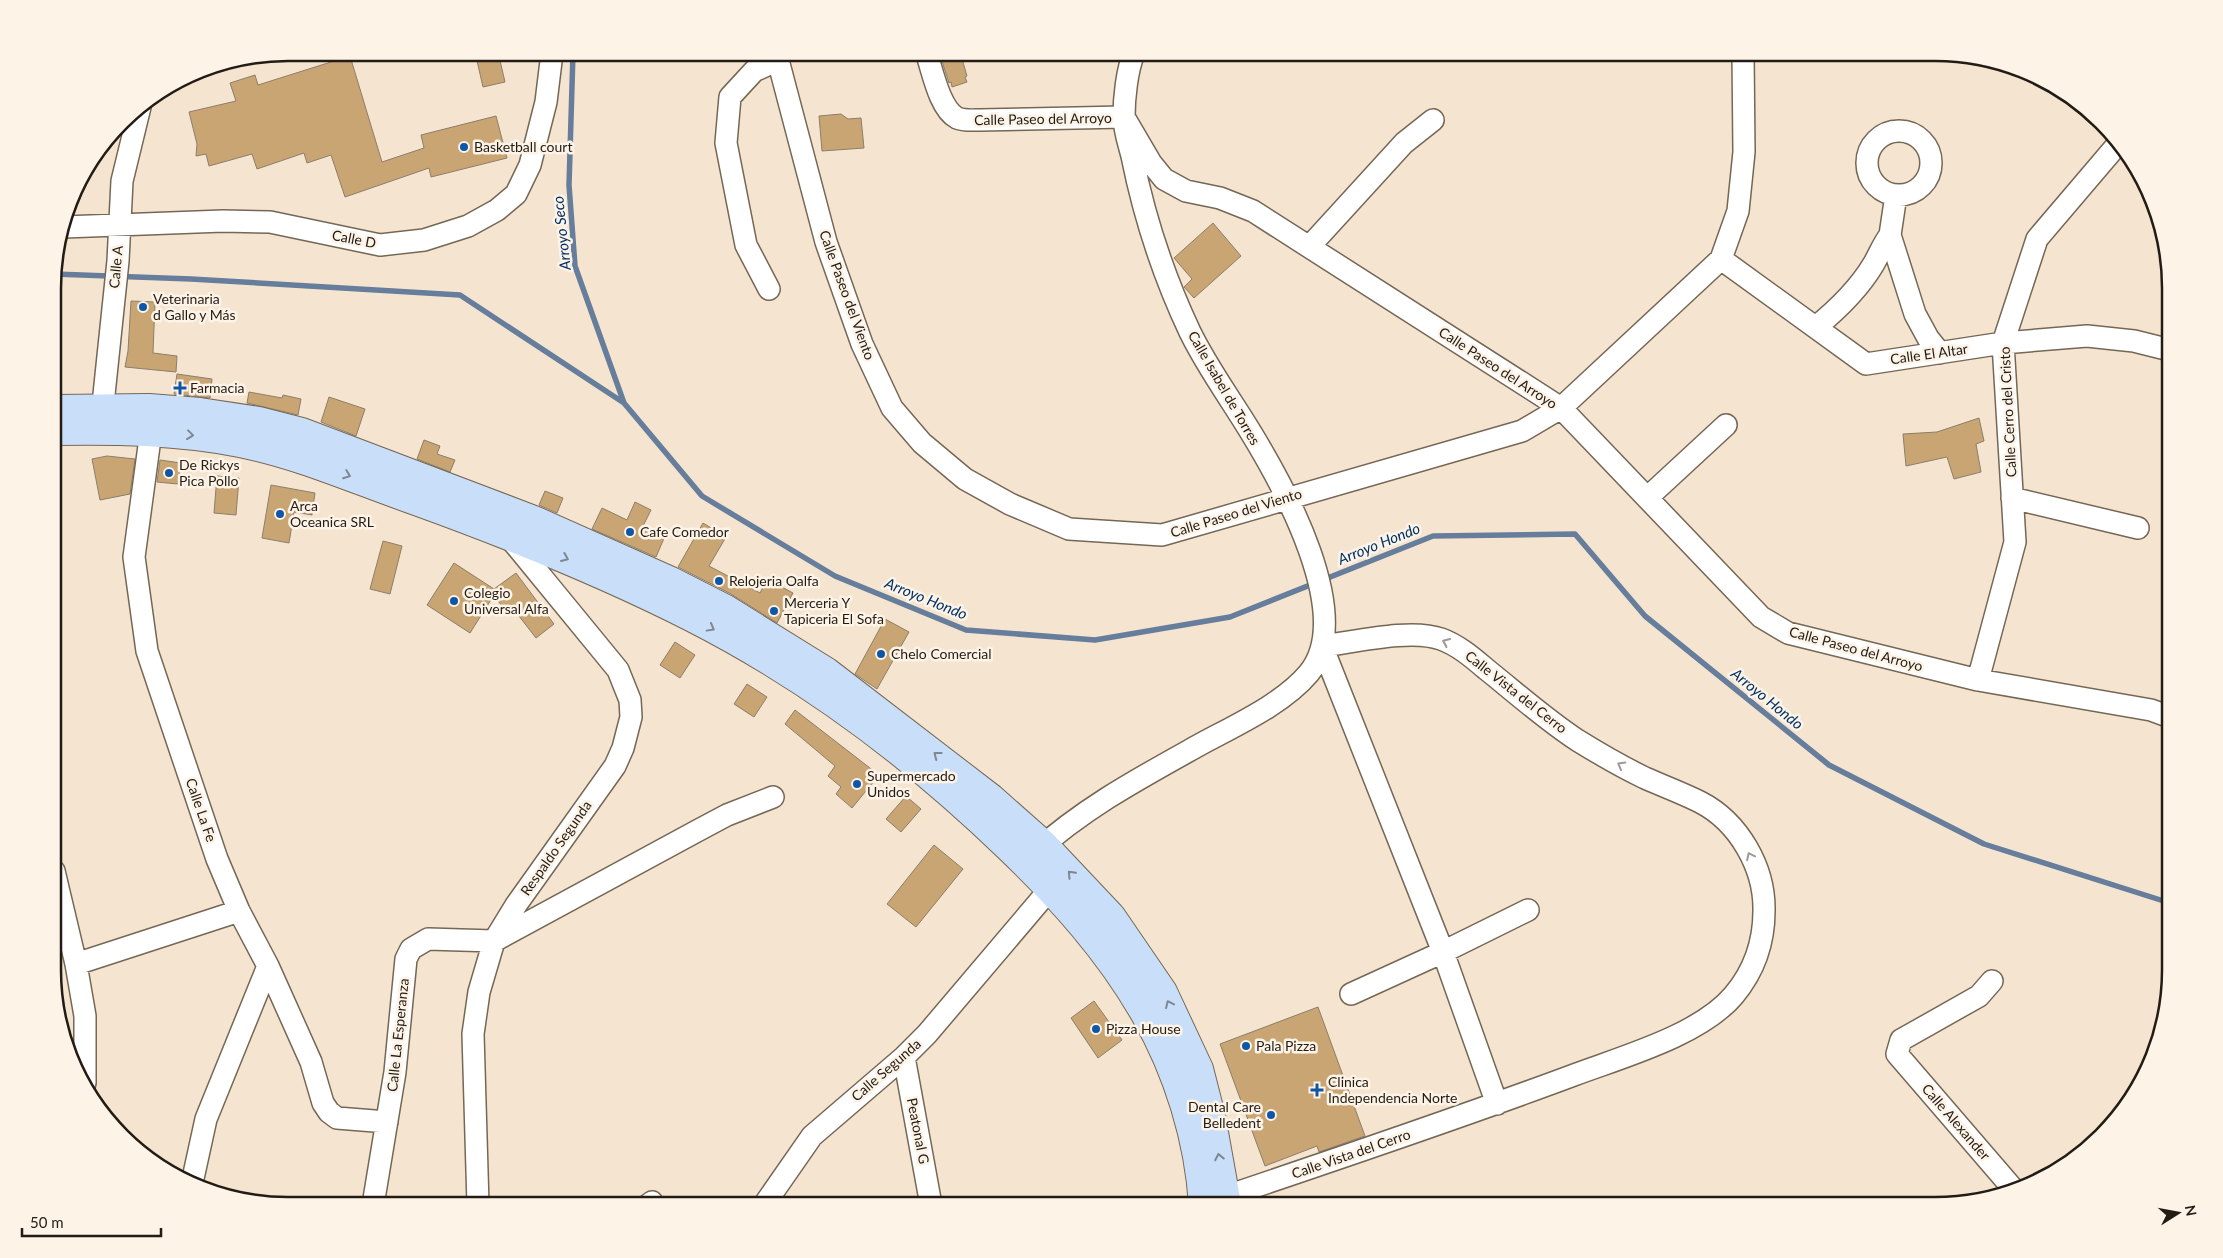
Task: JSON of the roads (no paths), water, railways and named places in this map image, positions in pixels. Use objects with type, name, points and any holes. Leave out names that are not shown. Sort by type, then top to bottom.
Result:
[{"type":"main road","points":[[61,429],[149,408],[200,412],[260,421],[302,432],[534,520],[670,581],[724,608],[827,672],[962,774],[1034,854],[1050,889],[1091,934],[1118,970],[1146,1015],[1163,1049],[1213,1197]]},
{"type":"main road","points":[[61,410],[151,431],[242,443],[288,455],[505,533],[693,618],[756,652],[837,706],[882,738],[974,814],[1034,854],[1111,916],[1163,992],[1198,1069],[1212,1116],[1215,1197]]},
{"type":"street","name":"Calle D","points":[[70,227],[223,221],[270,222],[380,244],[424,240],[468,226],[497,210],[516,194],[530,165],[546,102],[551,61]]},
{"type":"street","points":[[769,288],[746,245],[726,143],[730,97],[754,71],[771,61]]},
{"type":"street","name":"Calle Paseo del Viento","points":[[780,61],[826,242],[862,344],[892,408],[922,443],[965,479],[1010,504],[1069,529],[1162,535],[1522,431],[1562,408]]},
{"type":"street","name":"Calle Paseo del Arroyo","points":[[929,61],[943,102],[950,112],[959,119],[1124,118],[1151,163],[1164,179],[1186,191],[1220,198],[1253,211],[1562,408],[1761,617],[1788,633],[1978,680],[2151,710],[2162,714]]},
{"type":"street","name":"Calle Isabel de Torres","points":[[1132,61],[1124,118],[1136,179],[1159,254],[1190,332],[1213,374],[1251,431],[1287,498],[1306,544],[1322,593],[1325,620],[1322,646]]},
{"type":"street","points":[[1562,408],[1721,259],[1738,211],[1744,152],[1743,61]]},
{"type":"street","name":"Calle A","points":[[102,419],[118,261],[122,181],[137,120]]},
{"type":"street","points":[[1308,247],[1404,143],[1433,120]]},
{"type":"street","name":"Calle Cerro del Cristo","points":[[1978,680],[2015,542],[2003,344],[2037,239],[2114,149]]},
{"type":"street","points":[[1816,328],[1854,292],[1872,265],[1890,235],[1896,195]]},
{"type":"street","points":[[1890,235],[1918,320],[1928,338],[1940,353]]},
{"type":"street","name":"Calle El Altar","points":[[1721,259],[1866,364],[2003,344],[2087,336],[2134,341],[2162,348]]},
{"type":"street","points":[[1647,498],[1726,425]]},
{"type":"street","name":"Calle La Fe","points":[[151,431],[134,556],[148,652],[218,859],[239,911],[268,966],[311,1062],[323,1103],[329,1112],[338,1118],[387,1122]]},
{"type":"street","points":[[2012,498],[2138,528]]},
{"type":"street","name":"Respaldo Segunda","points":[[478,1197],[473,1034],[479,992],[494,941],[516,905],[615,766],[623,748],[631,717],[630,700],[618,670],[556,592],[505,533]]},
{"type":"street","name":"Calle Vista del Cerro","points":[[1229,1197],[1497,1104],[1671,1038],[1716,1012],[1733,997],[1748,975],[1757,955],[1764,927],[1764,902],[1760,878],[1750,853],[1739,836],[1722,818],[1702,803],[1634,773],[1575,739],[1463,651],[1442,639],[1420,635],[1322,646]]},
{"type":"street","points":[[1034,854],[1112,794],[1265,709],[1296,686],[1310,672],[1322,646]]},
{"type":"street","points":[[1322,646],[1443,952],[1497,1104]]},
{"type":"street","points":[[494,941],[727,815],[773,797]]},
{"type":"street","name":"Calle Segunda","points":[[770,1197],[812,1136],[904,1057],[927,1034],[1050,889]]},
{"type":"street","points":[[61,901],[76,964],[85,1016],[86,1072]]},
{"type":"street","points":[[1352,994],[1528,910]]},
{"type":"street","points":[[76,964],[239,911]]},
{"type":"street","name":"Calle La Esperanza","points":[[375,1197],[395,1072],[406,959],[411,949],[428,939],[494,941]]},
{"type":"street","points":[[194,1176],[206,1119],[268,966]]},
{"type":"street","name":"Calle Alexander","points":[[1992,981],[1979,996],[1902,1040],[1897,1054],[2009,1184]]},
{"type":"street","name":"Peatonal G","points":[[904,1057],[930,1197]]},
{"type":"waterway","name":"Arroyo Seco","points":[[573,61],[569,185],[575,266],[624,403]]},
{"type":"waterway","name":"Arroyo Hondo","points":[[62,274],[191,279],[460,295],[624,403],[702,496],[835,576],[966,630],[1095,640],[1230,617],[1433,536],[1575,534],[1645,616],[1829,765],[1984,844],[2162,900]]},
{"type":"place","name":"Basketball court","points":[[464,147]]},
{"type":"place","name":"Veterinaria d Gallo y Más","points":[[143,307]]},
{"type":"place","name":"Farmacia","points":[[180,388]]},
{"type":"place","name":"De Rickys Pica Pollo","points":[[169,473]]},
{"type":"place","name":"Arca Oceanica SRL","points":[[280,514]]},
{"type":"place","name":"Cafe Comedor","points":[[630,532]]},
{"type":"place","name":"Relojeria Oalfa","points":[[719,581]]},
{"type":"place","name":"Colegio Universal Alfa","points":[[454,601]]},
{"type":"place","name":"Merceria Y Tapiceria El Sofa","points":[[774,611]]},
{"type":"place","name":"Chelo Comercial","points":[[881,654]]},
{"type":"place","name":"Supermercado Unidos","points":[[857,784]]},
{"type":"place","name":"Pizza House","points":[[1096,1029]]},
{"type":"place","name":"Pala Pizza","points":[[1246,1046]]},
{"type":"place","name":"Clinica Independencia Norte","points":[[1317,1090]]},
{"type":"place","name":"Dental Care Belledent","points":[[1271,1115]]}]
